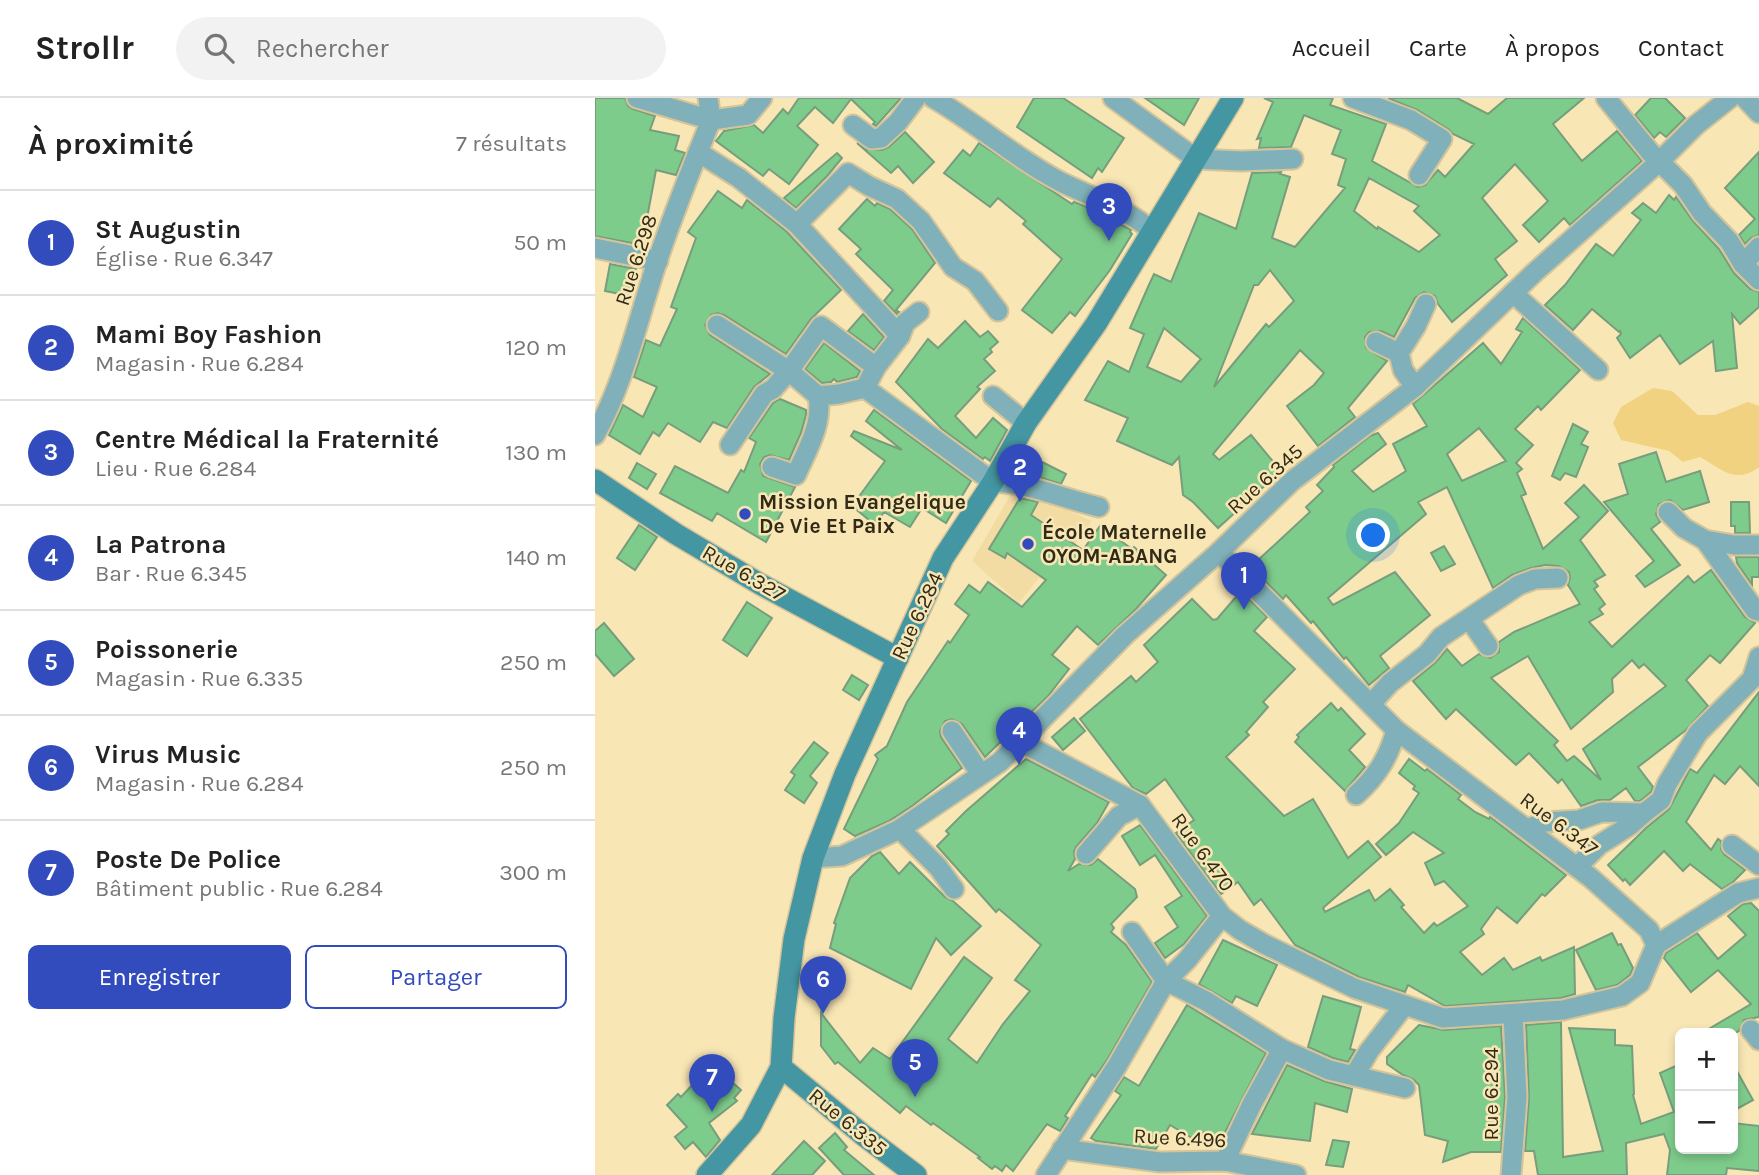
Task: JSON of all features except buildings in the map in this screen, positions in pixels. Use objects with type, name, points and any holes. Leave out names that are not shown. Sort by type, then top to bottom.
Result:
[{"type":"street","points":[[637,98],[711,120],[748,115],[762,98]]},
{"type":"street","name":"Rue 6.298","points":[[595,435],[614,394],[658,261],[711,120],[708,98]]},
{"type":"street","points":[[853,125],[872,139],[881,138],[898,122],[916,98]]},
{"type":"street","points":[[933,98],[960,113],[1061,181],[1100,198],[1140,220],[1152,230]]},
{"type":"street","points":[[1113,98],[1196,159],[1293,159]]},
{"type":"street","name":"Rue 6.284","points":[[707,1175],[751,1125],[781,1067],[794,939],[813,858],[845,774],[943,558],[993,482],[1026,423],[1096,324],[1233,98]]},
{"type":"street","points":[[1353,98],[1411,120],[1448,142],[1419,175]]},
{"type":"street","points":[[1606,98],[1659,162],[1683,185],[1702,213],[1729,241],[1743,264],[1759,280]]},
{"type":"street","name":"Rue 6.345","points":[[813,858],[842,856],[900,829],[1000,762],[1125,635],[1219,552],[1292,481],[1415,387],[1696,125],[1730,98]]},
{"type":"street","points":[[1745,98],[1759,113]]},
{"type":"street","points":[[698,152],[739,178],[797,224],[899,336]]},
{"type":"street","points":[[797,224],[848,173],[869,187],[897,199],[921,221],[953,267],[975,281],[998,311]]},
{"type":"street","points":[[1743,264],[1759,247]]},
{"type":"street","points":[[595,248],[658,261]]},
{"type":"street","points":[[1513,293],[1598,370]]},
{"type":"street","points":[[1415,387],[1402,370],[1399,354],[1426,304]]},
{"type":"street","points":[[865,388],[905,323],[919,312]]},
{"type":"street","points":[[717,325],[789,371],[818,396],[818,424],[796,475],[772,467]]},
{"type":"street","points":[[730,445],[764,394],[773,389],[789,371],[821,326],[876,367]]},
{"type":"street","points":[[1376,342],[1399,354]]},
{"type":"street","points":[[818,396],[865,388],[993,482],[1015,483],[1099,507]]},
{"type":"street","points":[[993,396],[1026,423]]},
{"type":"street","name":"Rue 6.327","points":[[595,480],[676,534],[760,584],[898,658]]},
{"type":"street","points":[[1668,512],[1684,528],[1705,540],[1734,545],[1759,545]]},
{"type":"street","points":[[1705,540],[1755,610],[1759,611]]},
{"type":"street","name":"Rue 6.347","points":[[1219,552],[1396,730],[1577,867],[1649,930],[1656,945]]},
{"type":"street","points":[[1371,704],[1390,683],[1427,654],[1441,638],[1519,585],[1535,579],[1558,578]]},
{"type":"street","points":[[1471,620],[1488,646]]},
{"type":"street","points":[[1577,867],[1599,845],[1629,826],[1661,800],[1667,784],[1698,733],[1757,672]]},
{"type":"street","points":[[1356,795],[1384,763],[1396,730]]},
{"type":"street","points":[[952,731],[980,773]]},
{"type":"street","name":"Rue 6.470","points":[[1021,742],[1140,805],[1222,916],[1187,960],[1166,981],[1117,1066],[1046,1175]]},
{"type":"street","points":[[1086,854],[1119,816],[1140,805]]},
{"type":"street","points":[[1527,829],[1545,822],[1579,820],[1602,812],[1644,813]]},
{"type":"street","points":[[900,829],[938,867],[954,889]]},
{"type":"street","points":[[1732,845],[1759,865]]},
{"type":"street","points":[[1222,916],[1240,930],[1354,988],[1443,1018],[1563,1010],[1622,996],[1640,983],[1656,945],[1738,893],[1759,888]]},
{"type":"street","points":[[1132,932],[1166,981],[1206,1001],[1282,1049],[1328,1070],[1405,1088]]},
{"type":"street","points":[[1354,1076],[1369,1051],[1404,1006]]},
{"type":"street","name":"Rue 6.294","points":[[1511,1175],[1517,1097],[1513,1014]]},
{"type":"street","points":[[1224,1161],[1251,1104],[1282,1049]]},
{"type":"street","name":"Rue 6.335","points":[[781,1067],[916,1175]]},
{"type":"street","name":"Rue 6.496","points":[[1062,1149],[1160,1162],[1224,1161],[1296,1175]]},
{"type":"shaded area","points":[[1653,388],[1672,391],[1698,415],[1715,415],[1748,402],[1759,406],[1759,467],[1743,475],[1736,475],[1700,457],[1683,462],[1669,451],[1621,440],[1613,423],[1621,407]]},
{"type":"shaded area","name":"École Maternelle OYOM-ABANG","points":[[1015,487],[1092,521],[1077,542],[1042,580],[1039,578],[1019,603],[972,561]]},
{"type":"place","name":"Centre Médical la Fraternité","points":[[1109,241]]},
{"type":"place","name":"Mami Boy Fashion","points":[[1020,502]]},
{"type":"place","name":"Mission Evangelique De Vie Et Paix","points":[[745,514]]},
{"type":"place","name":"École Maternelle OYOM-ABANG","points":[[1028,544]]},
{"type":"place","name":"St Augustin","points":[[1244,610]]},
{"type":"place","name":"La Patrona","points":[[1019,765]]},
{"type":"place","name":"Virus Music","points":[[823,1014]]},
{"type":"place","name":"Poissonerie","points":[[915,1097]]},
{"type":"place","name":"Poste De Police","points":[[712,1112]]}]
